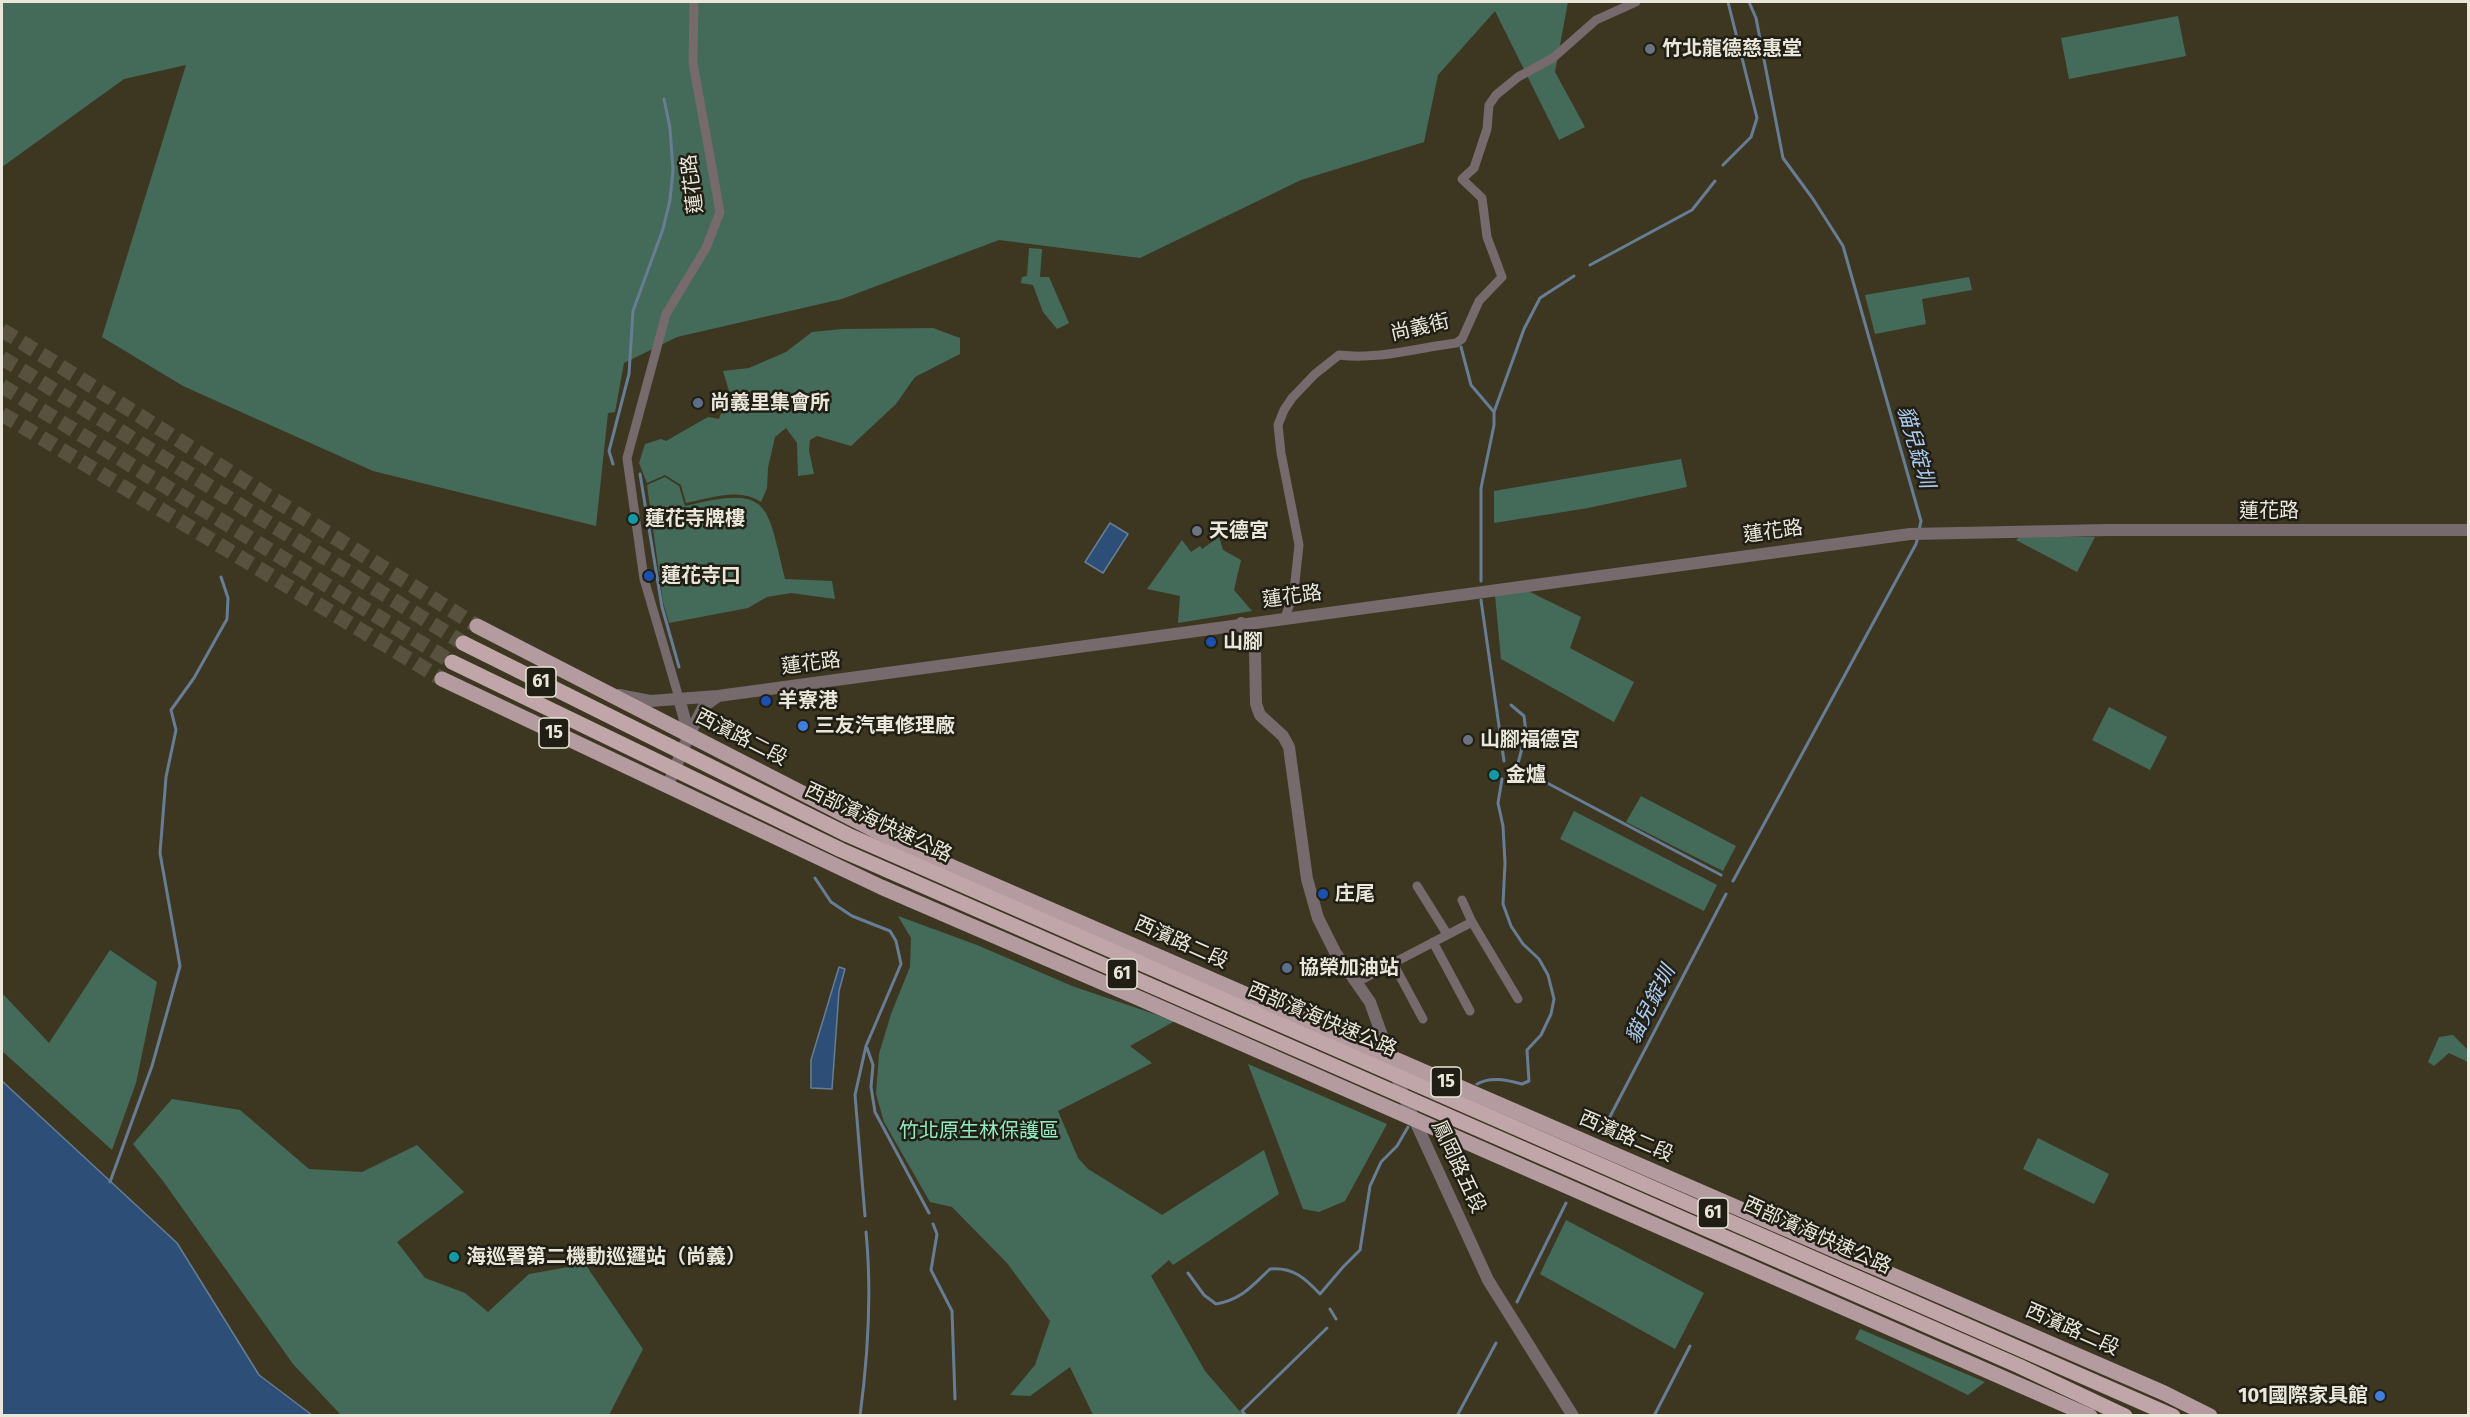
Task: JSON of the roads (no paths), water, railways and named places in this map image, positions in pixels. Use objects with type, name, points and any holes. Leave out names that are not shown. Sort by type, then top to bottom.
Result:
[{"type":"highway","name":"西部濱海快速公路","points":[[463,643],[848,835],[2173,1416]]},
{"type":"highway","name":"西部濱海快速公路","points":[[452,662],[841,850],[2010,1362],[2125,1416]]},
{"type":"main road","name":"西濱路二段","points":[[477,626],[880,833],[957,869],[1951,1299],[2164,1393],[2210,1416]]},
{"type":"main road","name":"15","points":[[442,680],[880,887],[1414,1118],[2090,1416]]},
{"type":"street","name":"蓮花路","points":[[689,735],[644,579],[627,458],[666,314],[706,248],[720,212],[693,63],[694,2]]},
{"type":"street","name":"尚義街","points":[[1285,618],[1293,591],[1299,545],[1281,453],[1278,425],[1284,410],[1315,374],[1339,355],[1362,358],[1393,354],[1455,343],[1462,339],[1479,300],[1502,277],[1487,237],[1482,198],[1462,178],[1474,168],[1482,146],[1490,105],[1496,94],[1518,77],[1553,58],[1596,20],[1636,2]]},
{"type":"street","name":"蓮花路","points":[[679,698],[718,696],[1086,647],[1241,623],[1910,534],[2107,530],[2469,530]]},
{"type":"street","name":"鳳岡路五段","points":[[1241,623],[1255,651],[1256,704],[1260,715],[1283,736],[1289,747],[1312,901],[1335,952],[1370,1002],[1399,1076],[1404,1097],[1488,1280],[1573,1416]]},
{"type":"street","points":[[603,691],[650,701],[679,698]]},
{"type":"street","points":[[667,787],[704,706],[718,696]]},
{"type":"street","points":[[1417,886],[1447,934]]},
{"type":"street","points":[[1462,900],[1472,922],[1518,999]]},
{"type":"street","points":[[1357,982],[1472,922]]},
{"type":"street","points":[[1433,942],[1470,1011]]},
{"type":"street","points":[[1393,963],[1423,1019]]},
{"type":"water","points":[[1110,523],[1128,534],[1103,573],[1085,562]]},
{"type":"water","points":[[839,967],[845,969],[839,991],[832,1089],[811,1088],[811,1060]]},
{"type":"water","points":[[2,1081],[177,1243],[259,1375],[312,1415],[2,1415]]},
{"type":"waterway","points":[[1723,165],[1751,137],[1757,118],[1728,2]]},
{"type":"waterway","name":"貓兒錠圳","points":[[1749,2],[1756,18],[1783,158],[1843,246],[1921,521],[1919,530]]},
{"type":"waterway","points":[[613,464],[609,451],[629,374],[633,311],[663,229],[670,200],[673,170],[670,128],[664,99]]},
{"type":"waterway","points":[[1590,265],[1692,210],[1715,181]]},
{"type":"waterway","points":[[1494,412],[1524,329],[1540,298],[1574,276]]},
{"type":"waterway","points":[[1461,347],[1471,385],[1494,412],[1494,425],[1481,488],[1481,581]]},
{"type":"waterway","points":[[640,474],[662,607],[679,667]]},
{"type":"waterway","name":"貓兒錠圳","points":[[1733,881],[1918,537]]},
{"type":"waterway","points":[[110,1182],[152,1066],[180,966],[160,853],[166,777],[176,730],[171,710],[194,678],[227,619],[228,598],[221,577]]},
{"type":"waterway","points":[[1481,600],[1504,761]]},
{"type":"waterway","points":[[1511,705],[1524,716],[1526,733],[1517,767],[1721,875]]},
{"type":"waterway","points":[[1477,1084],[1493,1079],[1522,1084],[1529,1081],[1527,1050],[1541,1035],[1551,1014],[1554,999],[1548,975],[1539,959],[1523,944],[1511,926],[1503,904],[1505,863],[1503,826],[1498,803],[1502,779]]},
{"type":"waterway","points":[[815,878],[831,902],[852,916],[890,931],[896,941],[901,964],[866,1046],[855,1095],[865,1216]]},
{"type":"waterway","name":"貓兒錠圳","points":[[1603,1130],[1726,894]]},
{"type":"waterway","points":[[867,1048],[873,1065],[871,1087],[875,1112],[929,1213]]},
{"type":"waterway","points":[[1188,1273],[1204,1295],[1216,1304],[1239,1296],[1270,1269],[1292,1272],[1309,1283],[1320,1294],[1360,1250],[1370,1186],[1381,1162],[1397,1146],[1408,1127]]},
{"type":"waterway","name":"貓兒錠圳","points":[[1517,1302],[1566,1203]]},
{"type":"waterway","points":[[933,1224],[937,1234],[931,1270],[952,1311],[955,1399]]},
{"type":"waterway","points":[[860,1416],[868,1324],[869,1278],[866,1232]]},
{"type":"waterway","points":[[1330,1309],[1336,1319]]},
{"type":"waterway","points":[[1246,1416],[1242,1411],[1327,1328]]},
{"type":"waterway","name":"貓兒錠圳","points":[[1457,1416],[1496,1343]]},
{"type":"waterway","points":[[1654,1416],[1690,1346]]},
{"type":"tunnel","points":[[2,330],[477,626]]},
{"type":"tunnel","points":[[2,358],[463,643]]},
{"type":"tunnel","points":[[2,386],[452,662]]},
{"type":"tunnel","points":[[2,414],[442,679]]},
{"type":"place","name":"竹北龍德慈惠堂","points":[[1650,49]]},
{"type":"place","name":"尚義里集會所","points":[[698,403]]},
{"type":"place","name":"蓮花寺牌樓","points":[[633,519]]},
{"type":"place","name":"天德宮","points":[[1197,531]]},
{"type":"place","name":"蓮花寺口","points":[[649,576]]},
{"type":"place","name":"山腳","points":[[1211,642]]},
{"type":"place","name":"羊寮港","points":[[766,701]]},
{"type":"place","name":"三友汽車修理廠","points":[[803,726]]},
{"type":"place","name":"山腳福德宮","points":[[1468,740]]},
{"type":"place","name":"金爐","points":[[1494,775]]},
{"type":"place","name":"庄尾","points":[[1323,894]]},
{"type":"place","name":"協榮加油站","points":[[1287,968]]},
{"type":"place","name":"海巡署第二機動巡邏站（尚義）","points":[[454,1257]]},
{"type":"place","name":"101國際家具館","points":[[2380,1396]]},
{"type":"park label","name":"竹北原生林保護區","points":[[979,1131]]}]
